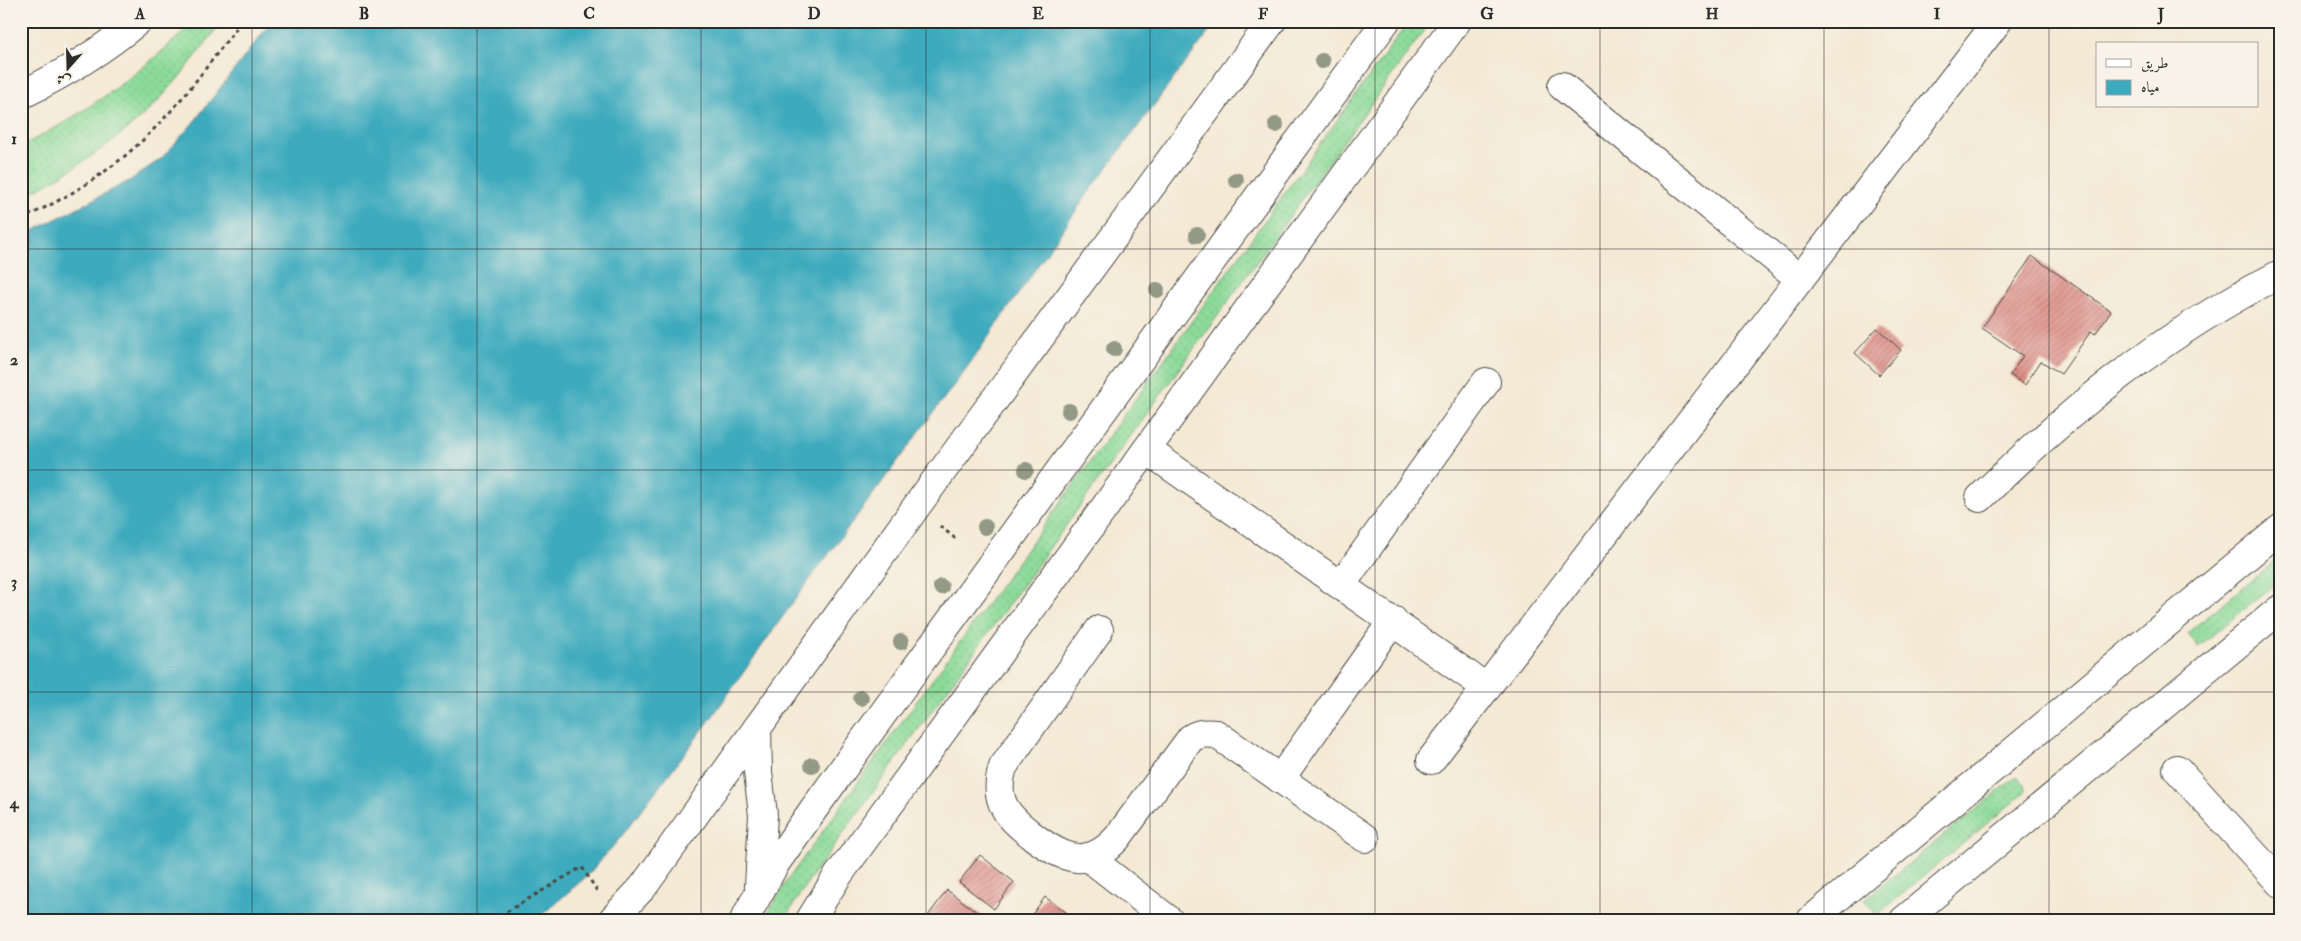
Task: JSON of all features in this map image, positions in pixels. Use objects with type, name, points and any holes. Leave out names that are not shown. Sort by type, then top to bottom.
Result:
[{"type":"main road","points":[[21,95],[59,77],[108,45],[138,21]]},
{"type":"main road","points":[[612,920],[644,887],[916,507],[1272,21]]},
{"type":"main road","points":[[744,920],[776,864],[819,802],[1386,21]]},
{"type":"main road","points":[[810,920],[837,877],[1457,21]]},
{"type":"main road","points":[[1431,760],[1998,21]]},
{"type":"main road","points":[[1562,86],[1800,279]]},
{"type":"main road","points":[[1980,498],[2051,430],[2113,379],[2201,317],[2280,274]]},
{"type":"main road","points":[[1342,585],[1486,382]]},
{"type":"main road","points":[[1147,450],[1393,620],[1487,688]]},
{"type":"main road","points":[[1811,920],[2280,529]]},
{"type":"main road","points":[[1904,920],[2280,609]]},
{"type":"main road","points":[[1280,779],[1393,620]]},
{"type":"main road","points":[[1100,630],[1003,767],[999,779],[1002,805],[1018,825],[1063,856],[1088,857],[1100,853],[1114,842],[1187,744],[1197,735],[1203,733],[1216,734],[1365,838]]},
{"type":"main road","points":[[758,728],[758,772],[763,815],[762,865],[759,892]]},
{"type":"main road","points":[[2177,769],[2280,883]]},
{"type":"main road","points":[[1088,857],[1169,920]]},
{"type":"path","points":[[21,218],[50,206],[87,184],[121,159],[152,131],[181,100],[242,21]]},
{"type":"path","points":[[948,533],[957,540]]},
{"type":"path","points":[[493,920],[582,867],[600,896]]},
{"type":"green space","points":[[195,21],[223,21],[179,78],[160,99],[104,147],[56,179],[21,198],[21,146],[91,106],[155,57]]},
{"type":"green space","points":[[1409,21],[1431,21],[805,886],[784,920],[764,920],[786,882]]},
{"type":"green space","points":[[2280,557],[2280,580],[2198,647],[2187,633]]},
{"type":"green space","points":[[2017,776],[2025,785],[2026,791],[1877,915],[1864,900]]},
{"type":"water","points":[[272,21],[1217,21],[1089,192],[971,362],[791,605],[707,724],[621,837],[587,876],[536,920],[21,920],[21,237],[129,181],[162,158],[193,123]]},
{"type":"building","points":[[2032,256],[2111,311],[2095,334],[2091,331],[2061,374],[2041,361],[2025,385],[2010,375],[2023,356],[1982,328]]},
{"type":"building","points":[[1877,328],[1901,350],[1879,375],[1855,353]]},
{"type":"building","points":[[980,855],[1014,882],[994,909],[959,882]]},
{"type":"building","points":[[947,890],[988,920],[925,920]]},
{"type":"building","points":[[1045,897],[1077,920],[1028,920]]}]
